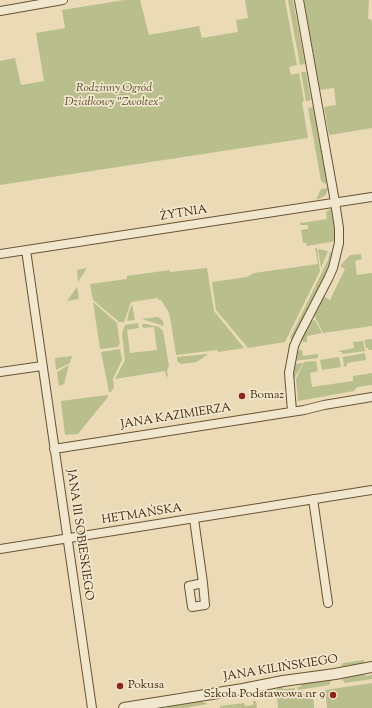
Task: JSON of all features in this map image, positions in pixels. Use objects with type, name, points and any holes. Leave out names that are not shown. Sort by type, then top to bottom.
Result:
[{"type":"street","points":[[0,11],[63,0]]},
{"type":"street","points":[[292,411],[290,373],[294,346],[328,279],[338,252],[339,243],[339,228],[335,202],[299,0]]},
{"type":"street","name":"ŻYTNIA","points":[[0,254],[372,197]]},
{"type":"street","name":"JANA III SOBIESKIEGO","points":[[26,250],[92,708]]},
{"type":"street","points":[[0,372],[42,366]]},
{"type":"street","name":"JANA KAZIMIERZA","points":[[54,448],[372,397]]},
{"type":"street","name":"HETMAŃSKA","points":[[0,549],[372,490]]},
{"type":"street","points":[[313,499],[328,603]]},
{"type":"street","name":"HETMAŃSKA","points":[[194,519],[203,584]]},
{"type":"street","name":"JANA KILIŃSKIEGO","points":[[124,708],[372,667]]},
{"type":"green space","name":"Rodzinny Ogród Działkowy \"Zwoltex\"","points":[[124,0],[140,0],[149,35],[199,26],[202,38],[238,32],[236,20],[248,18],[245,0],[285,0],[297,65],[289,67],[291,75],[299,73],[308,138],[0,185],[0,61],[15,58],[21,85],[44,81],[36,33],[65,28],[62,10]]},
{"type":"green space","points":[[288,0],[293,0],[305,64],[300,65]]},
{"type":"green space","points":[[304,0],[369,0],[368,18],[372,21],[372,128],[329,135],[324,107],[336,105],[334,88],[320,90]]},
{"type":"green space","points":[[301,72],[306,72],[311,100],[306,101]]},
{"type":"green space","points":[[313,107],[327,183],[325,184],[321,181],[308,108]]},
{"type":"green space","points":[[328,188],[326,195],[317,200],[321,189]]},
{"type":"green space","points":[[330,209],[333,212],[336,241],[307,246],[306,243],[303,243],[301,230],[308,229],[308,225],[300,225],[300,221],[301,223],[327,219],[326,212]]},
{"type":"green space","points":[[315,248],[317,248],[320,271],[285,342],[248,348],[216,310],[212,282],[247,277],[254,273],[318,264]]},
{"type":"green space","points":[[318,249],[328,251],[321,268]]},
{"type":"green space","points":[[330,252],[334,253],[328,274],[293,339],[290,338],[328,260]]},
{"type":"green space","points":[[361,254],[362,259],[355,261],[357,275],[372,273],[372,326],[323,333],[313,313],[323,296],[330,300],[345,269],[340,266],[350,255]]},
{"type":"green space","points":[[87,268],[78,282],[77,270]]},
{"type":"green space","points":[[207,268],[214,311],[244,348],[218,352],[217,350],[176,355],[170,317],[168,311],[161,300],[158,300],[158,298],[131,302],[124,322],[119,322],[93,300],[90,284],[127,279],[127,276],[170,270],[170,272]]},
{"type":"green space","points":[[77,287],[79,299],[67,301]]},
{"type":"green space","points":[[93,302],[117,323],[120,344],[117,347],[100,349]]},
{"type":"green space","points":[[132,304],[135,320],[127,321],[129,312]]},
{"type":"green space","points":[[158,317],[163,321],[164,326],[142,319]]},
{"type":"green space","points":[[315,320],[322,333],[307,336],[307,342],[303,342],[301,338],[310,321]]},
{"type":"green space","points":[[138,323],[139,328],[127,330],[130,353],[157,350],[154,327],[143,328],[142,324],[159,327],[163,331],[169,366],[167,370],[168,377],[166,376],[165,371],[115,379],[125,360],[122,333],[125,325]]},
{"type":"green space","points":[[372,339],[372,350],[369,350],[366,348],[364,340]]},
{"type":"green space","points":[[363,341],[365,351],[342,354],[342,352],[339,352],[354,348],[353,342]]},
{"type":"green space","points":[[120,349],[122,360],[113,379],[114,387],[111,392],[109,392],[101,352]]},
{"type":"green space","points":[[302,350],[303,356],[318,354],[318,358],[294,361],[296,353]]},
{"type":"green space","points":[[365,353],[366,360],[347,363],[347,366],[344,367],[343,357]]},
{"type":"green space","points":[[208,354],[197,362],[181,364],[177,361],[177,357]]},
{"type":"green space","points":[[72,356],[70,363],[56,370],[55,358]]},
{"type":"green space","points":[[339,357],[341,367],[322,370],[320,360]]},
{"type":"green space","points":[[316,361],[318,371],[310,373],[312,387],[353,381],[353,376],[372,373],[372,385],[357,387],[354,391],[298,401],[296,379],[304,362]]},
{"type":"green space","points":[[303,363],[293,381],[294,364]]},
{"type":"green space","points":[[69,365],[64,384],[59,386],[57,372]]},
{"type":"green space","points":[[107,395],[108,397],[78,434],[65,435],[61,401]]},
{"type":"green space","points":[[364,660],[364,663],[340,667],[343,663]]},
{"type":"green space","points":[[363,673],[366,676],[372,675],[372,679],[345,683],[342,679]]},
{"type":"green space","points":[[332,680],[329,685],[298,690],[297,687],[300,687],[303,683]]},
{"type":"green space","points":[[372,683],[372,708],[327,708],[325,690]]},
{"type":"green space","points":[[280,686],[284,689],[295,688],[295,691],[276,694],[277,689]]},
{"type":"green space","points":[[265,690],[269,691],[271,694],[252,697]]},
{"type":"green space","points":[[313,692],[314,708],[278,708],[277,697]]},
{"type":"green space","points":[[201,701],[208,704],[184,708],[166,708],[170,706]]},
{"type":"green space","points":[[253,701],[256,701],[257,708],[220,708],[220,706],[244,703],[245,706],[253,705]]},
{"type":"place","name":"Bomaz","points":[[242,396]]},
{"type":"place","name":"Pokusa","points":[[120,686]]},
{"type":"place","name":"Szkoła Podstawowa nr 9","points":[[333,695]]}]
